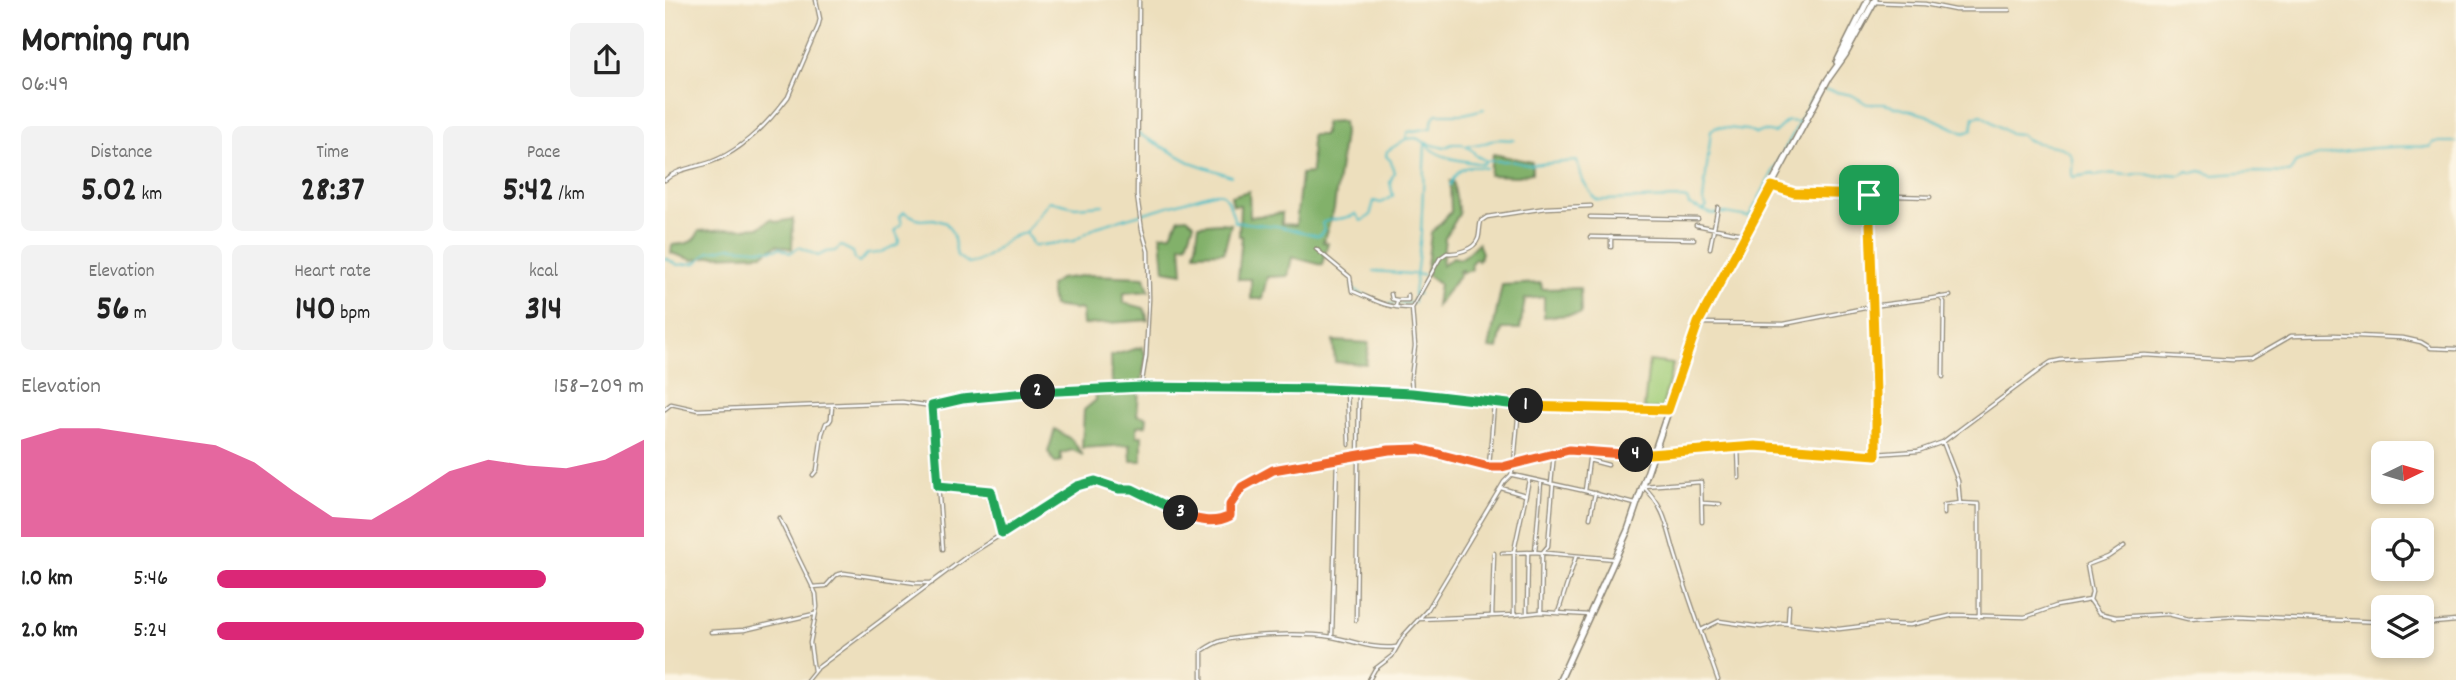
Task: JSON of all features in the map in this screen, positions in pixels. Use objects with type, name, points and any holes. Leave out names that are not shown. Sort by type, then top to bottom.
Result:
[{"type":"main road","points":[[1560,680],[1637,505],[1698,323],[1872,1]]},
{"type":"street","points":[[665,180],[676,172],[723,157],[748,139],[782,105],[818,27],[820,19],[816,0]]},
{"type":"street","points":[[1139,0],[1137,196],[1148,251],[1149,299],[1146,356],[1141,387]]},
{"type":"street","points":[[1872,1],[1925,4],[1955,10],[2009,10]]},
{"type":"street","points":[[1772,186],[1794,193],[1930,197]]},
{"type":"street","points":[[1869,195],[1876,455]]},
{"type":"street","points":[[1316,249],[1350,277],[1352,291],[1373,302],[1412,308],[1415,307],[1440,258],[1447,253],[1456,254],[1475,244],[1481,221],[1487,217],[1546,208],[1591,206]]},
{"type":"street","points":[[1710,248],[1718,207]]},
{"type":"street","points":[[1590,217],[1697,219]]},
{"type":"street","points":[[1696,225],[1746,234]]},
{"type":"street","points":[[1590,237],[1694,239]]},
{"type":"street","points":[[1611,237],[1611,247]]},
{"type":"street","points":[[1391,294],[1392,299],[1397,300],[1408,300],[1408,295]]},
{"type":"street","points":[[1698,323],[1784,324],[1872,306],[1950,296]]},
{"type":"street","points":[[1940,297],[1944,302],[1943,377]]},
{"type":"street","points":[[1396,307],[1397,300]]},
{"type":"street","points":[[1412,308],[1415,346],[1412,393]]},
{"type":"street","points":[[807,680],[814,671],[966,557],[1077,486],[1095,481],[1119,489],[1132,489],[1191,518],[1223,520],[1230,516],[1230,505],[1242,487],[1273,470],[1359,454],[1419,449],[1489,467],[1502,467],[1569,450],[1653,455],[1755,446],[1876,455],[1918,451],[1943,442],[2042,368],[2061,360],[2145,355],[2251,359],[2291,336],[2403,338],[2421,342],[2431,348],[2456,349]]},
{"type":"street","points":[[665,409],[671,404],[698,410],[743,406],[832,406],[902,402],[932,406],[962,399],[1027,392],[1141,387],[1347,390],[1412,393],[1519,406],[1668,410]]},
{"type":"street","points":[[1347,390],[1349,445]]},
{"type":"street","points":[[1356,620],[1359,391]]},
{"type":"street","points":[[1489,467],[1494,402]]},
{"type":"street","points":[[813,475],[817,470],[825,425],[831,419],[832,406]]},
{"type":"street","points":[[932,406],[943,549]]},
{"type":"street","points":[[1369,680],[1375,669],[1392,656],[1404,635],[1419,619],[1450,575],[1500,488],[1511,475],[1519,406]]},
{"type":"street","points":[[1943,442],[1958,481],[1960,503]]},
{"type":"street","points":[[1738,447],[1739,478]]},
{"type":"street","points":[[1585,491],[1590,452]]},
{"type":"street","points":[[1541,612],[1542,553],[1548,546],[1554,454]]},
{"type":"street","points":[[1332,637],[1337,458]]},
{"type":"street","points":[[1589,460],[1608,465]]},
{"type":"street","points":[[1511,475],[1637,505]]},
{"type":"street","points":[[1514,615],[1514,551],[1529,480]]},
{"type":"street","points":[[1535,552],[1541,482]]},
{"type":"street","points":[[1643,486],[1701,482],[1702,522]]},
{"type":"street","points":[[938,486],[991,491],[1002,534]]},
{"type":"street","points":[[1643,486],[1660,505],[1718,680]]},
{"type":"street","points":[[1500,488],[1525,495]]},
{"type":"street","points":[[1590,518],[1595,493]]},
{"type":"street","points":[[1702,503],[1720,504]]},
{"type":"street","points":[[1944,514],[1944,505],[1979,504],[1979,617]]},
{"type":"street","points":[[779,518],[816,594],[810,643],[814,671]]},
{"type":"street","points":[[2124,546],[2108,557],[2087,565],[2092,592],[2090,600],[2099,613],[2116,617],[2168,614],[2188,619],[2238,616],[2371,622]]},
{"type":"street","points":[[1527,613],[1528,552]]},
{"type":"street","points":[[1502,553],[1535,552],[1615,559]]},
{"type":"street","points":[[1492,616],[1494,553]]},
{"type":"street","points":[[1558,613],[1576,556]]},
{"type":"street","points":[[811,587],[826,586],[836,575],[844,573],[932,583]]},
{"type":"street","points":[[1701,630],[1719,621],[1761,627],[1773,626],[1776,623],[1839,629],[1880,624],[1910,625],[1954,615],[2025,617],[2056,606],[2090,600]]},
{"type":"street","points":[[1788,624],[1790,606]]},
{"type":"street","points":[[1419,619],[1541,612],[1589,615]]},
{"type":"street","points":[[711,632],[744,630],[814,614]]},
{"type":"street","points":[[2434,623],[2456,621]]},
{"type":"street","points":[[1202,680],[1202,652],[1221,641],[1282,635],[1332,637],[1354,644],[1397,647]]},
{"type":"green space","points":[[1343,121],[1344,133],[1334,209],[1323,242],[1328,243],[1322,265],[1292,257],[1288,276],[1267,277],[1262,299],[1251,299],[1251,279],[1238,279],[1242,236],[1239,236],[1240,205],[1233,205],[1231,196],[1249,191],[1250,217],[1282,213],[1282,224],[1296,225],[1301,174],[1312,173],[1311,135],[1324,135],[1325,122]]},
{"type":"green space","points":[[1493,154],[1532,162],[1532,173],[1516,176],[1489,175]]},
{"type":"green space","points":[[1450,181],[1453,181],[1459,214],[1445,238],[1442,265],[1453,257],[1461,259],[1478,243],[1482,253],[1478,261],[1476,258],[1471,263],[1472,270],[1462,273],[1462,270],[1459,271],[1460,275],[1436,306],[1439,284],[1426,274],[1431,233],[1451,212]]},
{"type":"green space","points":[[1187,217],[1194,223],[1187,244],[1181,245],[1183,273],[1164,270],[1161,235],[1171,234],[1179,218]]},
{"type":"green space","points":[[771,219],[777,222],[793,219],[792,249],[777,245],[763,254],[712,256],[693,260],[671,253],[672,245],[692,241],[699,231],[760,227]]},
{"type":"green space","points":[[1231,224],[1224,252],[1195,253],[1199,225]]},
{"type":"green space","points":[[1089,275],[1145,277],[1149,291],[1124,293],[1124,303],[1144,308],[1148,320],[1083,325],[1082,310],[1053,306],[1050,286],[1059,279]]},
{"type":"green space","points":[[1541,283],[1542,289],[1580,288],[1581,314],[1544,317],[1544,297],[1525,299],[1520,329],[1502,329],[1498,349],[1489,348],[1502,285]]},
{"type":"green space","points":[[1333,341],[1369,343],[1366,364],[1335,362]]},
{"type":"green space","points":[[1142,347],[1146,356],[1141,387],[1112,383],[1111,356]]},
{"type":"green space","points":[[1649,361],[1673,364],[1662,409],[1644,409]]},
{"type":"green space","points":[[1095,389],[1139,392],[1137,415],[1147,417],[1146,425],[1137,426],[1137,436],[1142,436],[1142,461],[1131,461],[1130,445],[1082,448],[1084,410],[1096,400]]},
{"type":"green space","points":[[1055,429],[1072,440],[1083,455],[1073,450],[1061,453],[1061,461],[1055,463],[1048,452]]},
{"type":"waterway","points":[[665,258],[678,265],[696,263],[709,252],[730,247],[771,250],[780,248],[790,253],[799,247],[818,256],[835,251],[841,246],[853,252],[859,263],[867,254],[881,252],[898,244],[895,230],[902,224],[900,216],[904,212],[920,220],[934,219],[946,223],[953,234],[957,256],[969,264],[984,258],[1009,239],[1025,233],[1033,246],[1074,241],[1096,227],[1213,193],[1221,193],[1228,200],[1235,222],[1277,226],[1319,236],[1324,230],[1322,223],[1356,214],[1361,221],[1370,216],[1374,201],[1381,203],[1393,196],[1390,182],[1394,173],[1391,161],[1386,156],[1387,151],[1406,139],[1416,138],[1444,148],[1452,144],[1462,144],[1486,161],[1511,161],[1528,165],[1577,161],[1583,181],[1595,199],[1682,198],[1687,199],[1689,205],[1712,214],[1749,217],[1812,98],[1820,88]]},
{"type":"waterway","points":[[1825,90],[1852,95],[1867,104],[1884,104],[1926,115],[1964,133],[1972,130],[1974,117],[1981,115],[2009,133],[2020,134],[2033,142],[2067,151],[2072,157],[2072,177],[2141,173],[2161,177],[2168,174],[2180,175],[2188,171],[2213,175],[2290,173],[2295,163],[2325,155],[2379,148],[2429,147],[2434,142],[2456,142]]},
{"type":"waterway","points":[[1406,137],[1408,132],[1431,128],[1436,114],[1464,114],[1484,109]]},
{"type":"waterway","points":[[1704,210],[1707,207],[1703,201],[1711,131],[1717,127],[1747,130],[1755,134],[1763,131],[1774,133],[1787,121],[1799,122]]},
{"type":"waterway","points":[[1137,133],[1190,162],[1231,176]]},
{"type":"waterway","points":[[1468,145],[1479,145],[1497,139],[1514,140]]},
{"type":"waterway","points":[[1414,294],[1421,234],[1425,144]]},
{"type":"waterway","points":[[1426,144],[1437,153],[1452,158],[1483,164],[1485,162]]},
{"type":"waterway","points":[[1450,185],[1464,168],[1486,168]]},
{"type":"waterway","points":[[1025,233],[1049,201],[1075,207],[1103,205]]},
{"type":"waterway","points":[[1374,271],[1423,275]]},
{"type":"waterway","points":[[1353,286],[1353,290],[1367,296]]},
{"type":"waterway","points":[[1389,304],[1414,303],[1414,294],[1419,294]]},
{"type":"route","points":[[1772,186],[1794,193],[1869,195],[1876,455],[1755,446],[1642,456],[1569,450],[1502,467],[1489,467],[1419,449],[1389,450],[1273,470],[1242,487],[1230,505],[1230,516],[1223,520],[1191,518],[1132,489],[1119,489],[1095,481],[1077,486],[1002,534],[991,491],[982,488],[938,486],[932,406],[978,397],[1141,387],[1326,389],[1412,393],[1567,409],[1668,410],[1698,323],[1772,186]]}]
